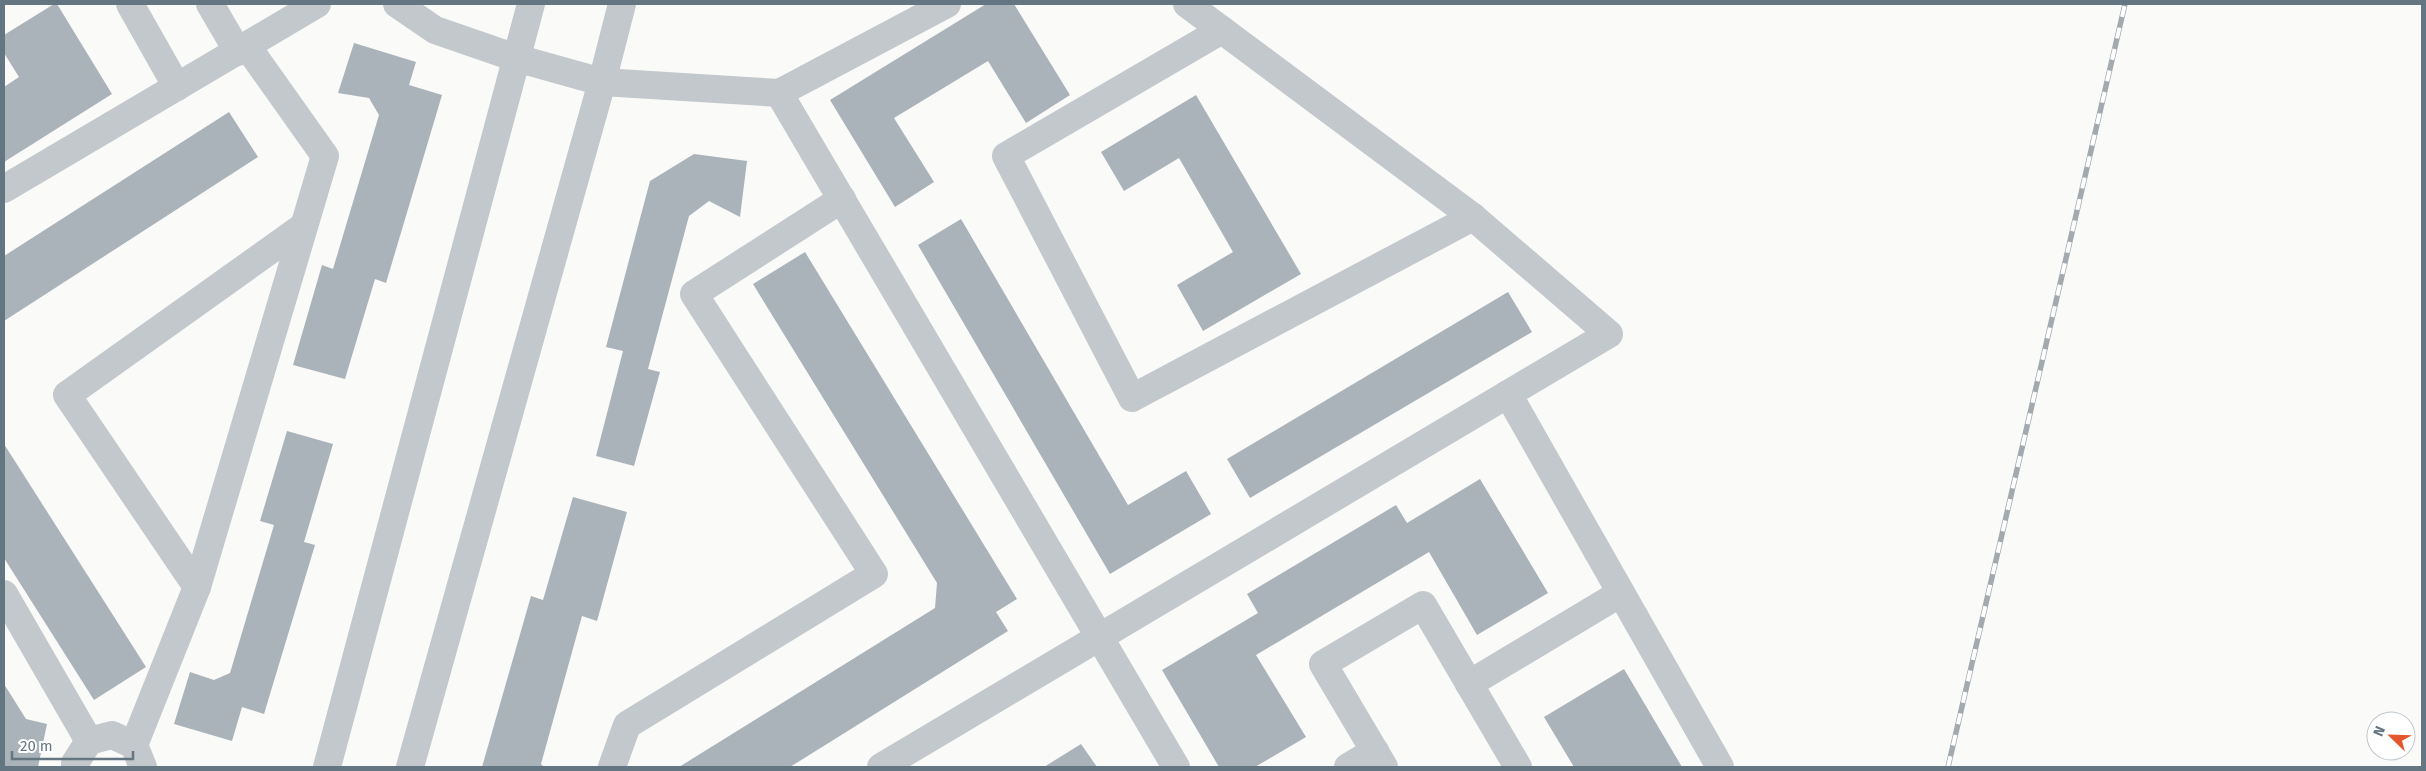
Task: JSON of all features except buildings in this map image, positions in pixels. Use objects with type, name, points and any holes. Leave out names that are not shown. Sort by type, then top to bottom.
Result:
[{"type":"street","points":[[130,4],[177,87]]},
{"type":"street","points":[[76,767],[75,763],[89,741],[112,735],[138,756],[197,587],[325,156],[242,49],[210,4]]},
{"type":"street","points":[[4,189],[317,4]]},
{"type":"street","points":[[397,4],[435,30],[516,58],[602,82],[779,93],[947,4]]},
{"type":"street","points":[[327,767],[531,4]]},
{"type":"street","points":[[410,767],[602,82],[622,4]]},
{"type":"street","points":[[881,767],[1609,334],[1473,217],[1187,4]]},
{"type":"street","points":[[1222,30],[1006,156],[1132,398],[1473,217]]},
{"type":"street","points":[[779,93],[1176,767]]},
{"type":"street","points":[[612,767],[627,725],[874,574],[694,294],[842,200]]},
{"type":"street","points":[[197,587],[67,395],[304,226]]},
{"type":"street","points":[[1508,394],[1720,767]]},
{"type":"street","points":[[1469,684],[1621,593]]},
{"type":"street","points":[[4,594],[89,741]]},
{"type":"street","points":[[1348,767],[1379,759],[1323,664],[1423,605],[1518,767]]},
{"type":"railway","points":[[1948,767],[2125,4]]}]
